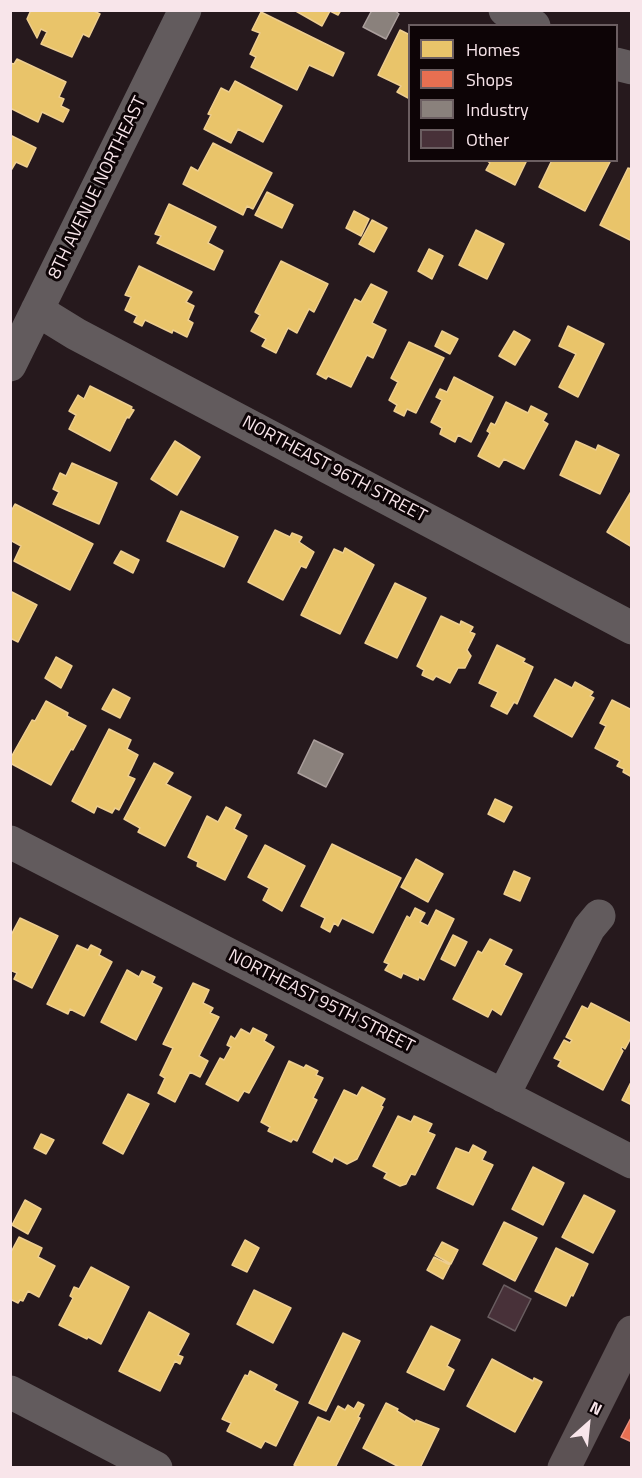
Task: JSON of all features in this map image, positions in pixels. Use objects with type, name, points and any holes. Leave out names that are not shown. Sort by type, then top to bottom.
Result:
[{"type":"main road","points":[[564,1467],[632,1332]]},
{"type":"street","name":"8TH AVENUE NORTHEAST","points":[[10,365],[185,10]]},
{"type":"street","points":[[505,10],[530,24]]},
{"type":"street","name":"NORTHEAST 96TH STREET","points":[[38,310],[76,334],[632,628]]},
{"type":"street","name":"NORTHEAST 95TH STREET","points":[[10,842],[632,1162]]},
{"type":"street","points":[[502,1096],[589,928],[599,916]]},
{"type":"street","points":[[10,1392],[156,1467]]},
{"type":"building: Homes","points":[[31,10],[92,10],[100,14],[89,37],[83,34],[72,57],[41,44],[47,32],[41,29],[37,38],[27,19]]},
{"type":"building: Homes","points":[[294,10],[341,10],[338,15],[330,11],[322,26]]},
{"type":"building: Homes","points":[[261,12],[344,53],[333,76],[309,65],[297,90],[251,67],[256,57],[250,54],[260,33],[252,30]]},
{"type":"building: Homes","points":[[400,30],[408,34],[408,98],[397,92],[401,86],[378,75]]},
{"type":"building: Homes","points":[[17,59],[66,82],[59,97],[64,99],[61,106],[69,110],[63,122],[42,112],[38,122],[10,108],[10,63],[14,64]]},
{"type":"building: Homes","points":[[235,81],[282,106],[263,142],[238,129],[231,143],[204,129],[211,115],[208,114],[221,88],[229,92]]},
{"type":"building: Homes","points":[[10,135],[36,148],[27,167],[16,162],[10,172]]},
{"type":"building: Homes","points":[[213,143],[272,173],[253,209],[247,206],[243,215],[183,184],[191,167],[198,171]]},
{"type":"building: Homes","points":[[526,162],[515,185],[486,170],[490,163]]},
{"type":"building: Homes","points":[[551,162],[610,162],[585,211],[539,187]]},
{"type":"building: Homes","points":[[628,168],[632,169],[632,241],[600,225]]},
{"type":"building: Homes","points":[[267,192],[293,205],[282,228],[255,215]]},
{"type":"building: Homes","points":[[169,204],[216,227],[208,243],[223,251],[214,270],[157,243],[161,236],[155,234]]},
{"type":"building: Homes","points":[[354,211],[369,219],[361,236],[346,228]]},
{"type":"building: Homes","points":[[372,220],[387,228],[374,252],[359,244]]},
{"type":"building: Homes","points":[[476,230],[504,244],[487,279],[459,265]]},
{"type":"building: Homes","points":[[429,249],[443,256],[432,279],[418,271]]},
{"type":"building: Homes","points":[[281,261],[328,284],[314,312],[309,309],[297,333],[288,328],[276,353],[262,346],[266,339],[251,331],[260,315],[255,312]]},
{"type":"building: Homes","points":[[139,266],[192,292],[186,302],[194,306],[188,320],[193,323],[187,337],[173,330],[172,333],[145,320],[142,326],[134,322],[137,316],[125,310],[131,297],[125,295]]},
{"type":"building: Homes","points":[[371,284],[387,292],[372,323],[386,330],[373,358],[367,355],[351,387],[328,376],[326,379],[317,374],[355,299],[361,302]]},
{"type":"building: Homes","points":[[568,326],[604,344],[578,397],[559,387],[576,354],[559,346]]},
{"type":"building: Homes","points":[[442,331],[458,339],[450,354],[435,346]]},
{"type":"building: Homes","points":[[514,331],[530,340],[515,365],[499,356]]},
{"type":"building: Homes","points":[[409,342],[444,358],[416,413],[407,409],[404,416],[394,411],[397,405],[389,400],[398,382],[391,378]]},
{"type":"building: Homes","points":[[454,377],[493,397],[471,442],[458,435],[455,442],[440,434],[442,428],[431,422],[442,400],[436,397],[440,389],[447,392]]},
{"type":"building: Homes","points":[[90,386],[134,410],[129,418],[127,417],[110,451],[69,429],[76,415],[69,411],[78,395],[84,399]]},
{"type":"building: Homes","points":[[506,402],[528,413],[531,406],[547,414],[543,421],[548,424],[524,469],[504,459],[499,467],[478,456],[490,433],[487,431],[491,423],[495,425]]},
{"type":"building: Homes","points":[[175,441],[200,457],[177,495],[151,479]]},
{"type":"building: Homes","points":[[576,441],[596,450],[598,445],[619,455],[600,494],[560,475]]},
{"type":"building: Homes","points":[[72,463],[117,483],[99,524],[53,504],[59,492],[53,489],[60,473],[66,476]]},
{"type":"building: Homes","points":[[632,490],[632,547],[607,532]]},
{"type":"building: Homes","points":[[15,504],[93,544],[70,590],[14,561],[21,546],[10,540],[10,513]]},
{"type":"building: Homes","points":[[181,511],[238,537],[224,567],[167,541]]},
{"type":"building: Homes","points":[[275,530],[290,537],[292,533],[302,537],[299,542],[314,552],[306,568],[301,566],[283,600],[248,582]]},
{"type":"building: Homes","points":[[345,548],[374,565],[340,634],[301,615],[334,549],[343,553]]},
{"type":"building: Homes","points":[[121,551],[139,560],[133,573],[114,563]]},
{"type":"building: Homes","points":[[395,583],[426,598],[397,658],[365,643]]},
{"type":"building: Homes","points":[[10,591],[37,605],[18,642],[10,638]]},
{"type":"building: Homes","points":[[441,616],[460,625],[461,621],[473,627],[470,632],[475,634],[467,650],[471,656],[465,668],[458,668],[450,683],[436,676],[433,680],[422,675],[424,670],[417,666]]},
{"type":"building: Homes","points":[[497,645],[525,659],[523,662],[533,667],[517,704],[514,702],[507,714],[491,706],[498,692],[479,683]]},
{"type":"building: Homes","points":[[56,657],[72,666],[61,688],[45,678]]},
{"type":"building: Homes","points":[[555,679],[572,688],[575,682],[593,692],[590,696],[594,698],[572,737],[534,716]]},
{"type":"building: Homes","points":[[113,689],[130,698],[120,718],[102,709]]},
{"type":"building: Homes","points":[[612,700],[632,710],[632,777],[617,766],[620,761],[595,748],[606,726],[600,723]]},
{"type":"building: Homes","points":[[46,701],[86,726],[51,785],[10,763],[10,759],[32,720],[35,721]]},
{"type":"building: Homes","points":[[109,729],[131,740],[127,749],[138,755],[128,776],[135,779],[119,810],[115,808],[112,813],[97,806],[94,813],[72,801]]},
{"type":"building: Homes","points":[[154,763],[173,773],[166,784],[191,797],[165,846],[138,832],[140,828],[124,819]]},
{"type":"building: Homes","points":[[495,799],[512,807],[504,822],[488,814]]},
{"type":"building: Homes","points":[[226,807],[241,815],[234,829],[247,836],[225,880],[197,866],[198,862],[188,857],[207,816],[218,822]]},
{"type":"building: Homes","points":[[332,844],[401,878],[373,933],[342,918],[338,926],[334,923],[330,932],[321,927],[325,918],[301,906]]},
{"type":"building: Homes","points":[[265,845],[305,866],[282,911],[263,900],[269,888],[248,877]]},
{"type":"building: Homes","points":[[416,859],[443,874],[428,902],[401,887]]},
{"type":"building: Homes","points":[[514,871],[530,878],[520,901],[504,894]]},
{"type":"building: Homes","points":[[415,908],[425,913],[420,922],[428,926],[436,910],[454,919],[424,980],[419,977],[418,980],[403,973],[401,978],[385,970],[389,964],[384,962],[407,916],[410,918]]},
{"type":"building: Homes","points":[[20,918],[58,936],[32,988],[14,979],[17,973],[10,970],[10,937]]},
{"type":"building: Homes","points":[[453,935],[467,942],[455,966],[441,959]]},
{"type":"building: Homes","points":[[490,939],[512,950],[504,965],[522,974],[501,1015],[492,1009],[488,1017],[453,999],[478,951],[482,953]]},
{"type":"building: Homes","points":[[77,945],[88,950],[91,945],[101,950],[99,955],[112,962],[84,1016],[70,1009],[68,1014],[47,1004]]},
{"type":"building: Homes","points":[[127,970],[139,977],[142,971],[155,977],[152,983],[162,988],[136,1040],[101,1022]]},
{"type":"building: Homes","points":[[193,983],[209,990],[203,1003],[213,1008],[210,1013],[219,1017],[199,1056],[208,1061],[200,1077],[190,1072],[175,1102],[158,1093],[165,1078],[160,1075],[173,1048],[163,1044]]},
{"type":"building: Homes","points":[[591,1003],[632,1024],[632,1036],[625,1049],[622,1047],[623,1051],[603,1090],[558,1066],[561,1061],[554,1058],[564,1040],[570,1043],[572,1040],[566,1037],[582,1006],[588,1009]]},
{"type":"building: Homes","points":[[253,1028],[267,1035],[264,1041],[274,1047],[249,1093],[244,1091],[238,1101],[206,1084],[220,1058],[224,1060],[231,1047],[227,1045],[231,1036],[235,1039],[241,1029],[250,1034]]},
{"type":"building: Homes","points":[[289,1061],[318,1071],[316,1075],[323,1078],[313,1098],[317,1100],[297,1141],[293,1139],[291,1142],[268,1131],[270,1127],[261,1122]]},
{"type":"building: Homes","points":[[632,1080],[632,1105],[622,1100]]},
{"type":"building: Homes","points":[[362,1087],[385,1099],[357,1159],[347,1164],[334,1157],[332,1162],[313,1152],[344,1090],[357,1096]]},
{"type":"building: Homes","points":[[128,1094],[149,1104],[123,1154],[103,1143]]},
{"type":"building: Homes","points":[[398,1116],[411,1122],[414,1116],[432,1124],[428,1132],[435,1135],[415,1175],[411,1174],[406,1184],[400,1186],[384,1178],[387,1173],[373,1166]]},
{"type":"building: Homes","points":[[41,1134],[54,1140],[46,1154],[34,1148]]},
{"type":"building: Homes","points":[[473,1145],[486,1152],[482,1160],[493,1165],[473,1205],[437,1188],[456,1148],[469,1153]]},
{"type":"building: Homes","points":[[533,1167],[564,1183],[543,1225],[512,1209]]},
{"type":"building: Homes","points":[[584,1195],[615,1211],[593,1253],[562,1237]]},
{"type":"building: Homes","points":[[25,1200],[41,1209],[28,1234],[12,1225]]},
{"type":"building: Homes","points":[[504,1222],[537,1238],[515,1281],[483,1264]]},
{"type":"building: Homes","points":[[19,1237],[42,1248],[38,1257],[55,1266],[39,1297],[28,1291],[23,1301],[20,1300],[18,1303],[10,1299],[10,1254]]},
{"type":"building: Homes","points":[[245,1240],[259,1248],[247,1272],[232,1265]]},
{"type":"building: Homes","points":[[442,1242],[458,1250],[451,1264],[435,1255]]},
{"type":"building: Homes","points":[[556,1248],[588,1264],[566,1306],[535,1291]]},
{"type":"building: Homes","points":[[434,1257],[450,1265],[443,1279],[427,1270]]},
{"type":"building: Homes","points":[[91,1267],[129,1287],[101,1344],[59,1325],[73,1298],[70,1296],[74,1287],[79,1289]]},
{"type":"building: Homes","points":[[254,1290],[291,1308],[273,1343],[237,1324]]},
{"type":"building: Homes","points":[[149,1312],[189,1334],[178,1355],[183,1357],[180,1364],[175,1361],[160,1391],[119,1371]]},
{"type":"building: Homes","points":[[431,1326],[460,1340],[447,1366],[454,1370],[444,1390],[407,1372]]},
{"type":"building: Homes","points":[[343,1333],[360,1341],[326,1411],[309,1403]]},
{"type":"building: Homes","points":[[492,1359],[533,1381],[534,1378],[542,1382],[515,1432],[467,1406]]},
{"type":"building: Homes","points":[[250,1371],[277,1385],[274,1390],[298,1402],[276,1446],[265,1441],[261,1448],[227,1431],[231,1423],[222,1419],[245,1375],[248,1376]]},
{"type":"building: Homes","points":[[358,1402],[364,1405],[358,1417],[360,1418],[335,1468],[299,1468],[294,1465],[318,1417],[330,1422],[338,1406],[345,1410],[348,1405],[354,1409]]},
{"type":"building: Homes","points":[[386,1403],[415,1422],[416,1420],[439,1429],[420,1468],[401,1468],[363,1448]]},
{"type":"building: Shops","points":[[632,1416],[632,1442],[621,1437]]},
{"type":"building: Industry","points":[[372,10],[394,10],[399,14],[386,39],[363,27]]},
{"type":"building: Industry","points":[[314,740],[343,754],[326,787],[298,773]]},
{"type":"building: Other","points":[[504,1285],[531,1299],[515,1331],[488,1317]]}]
